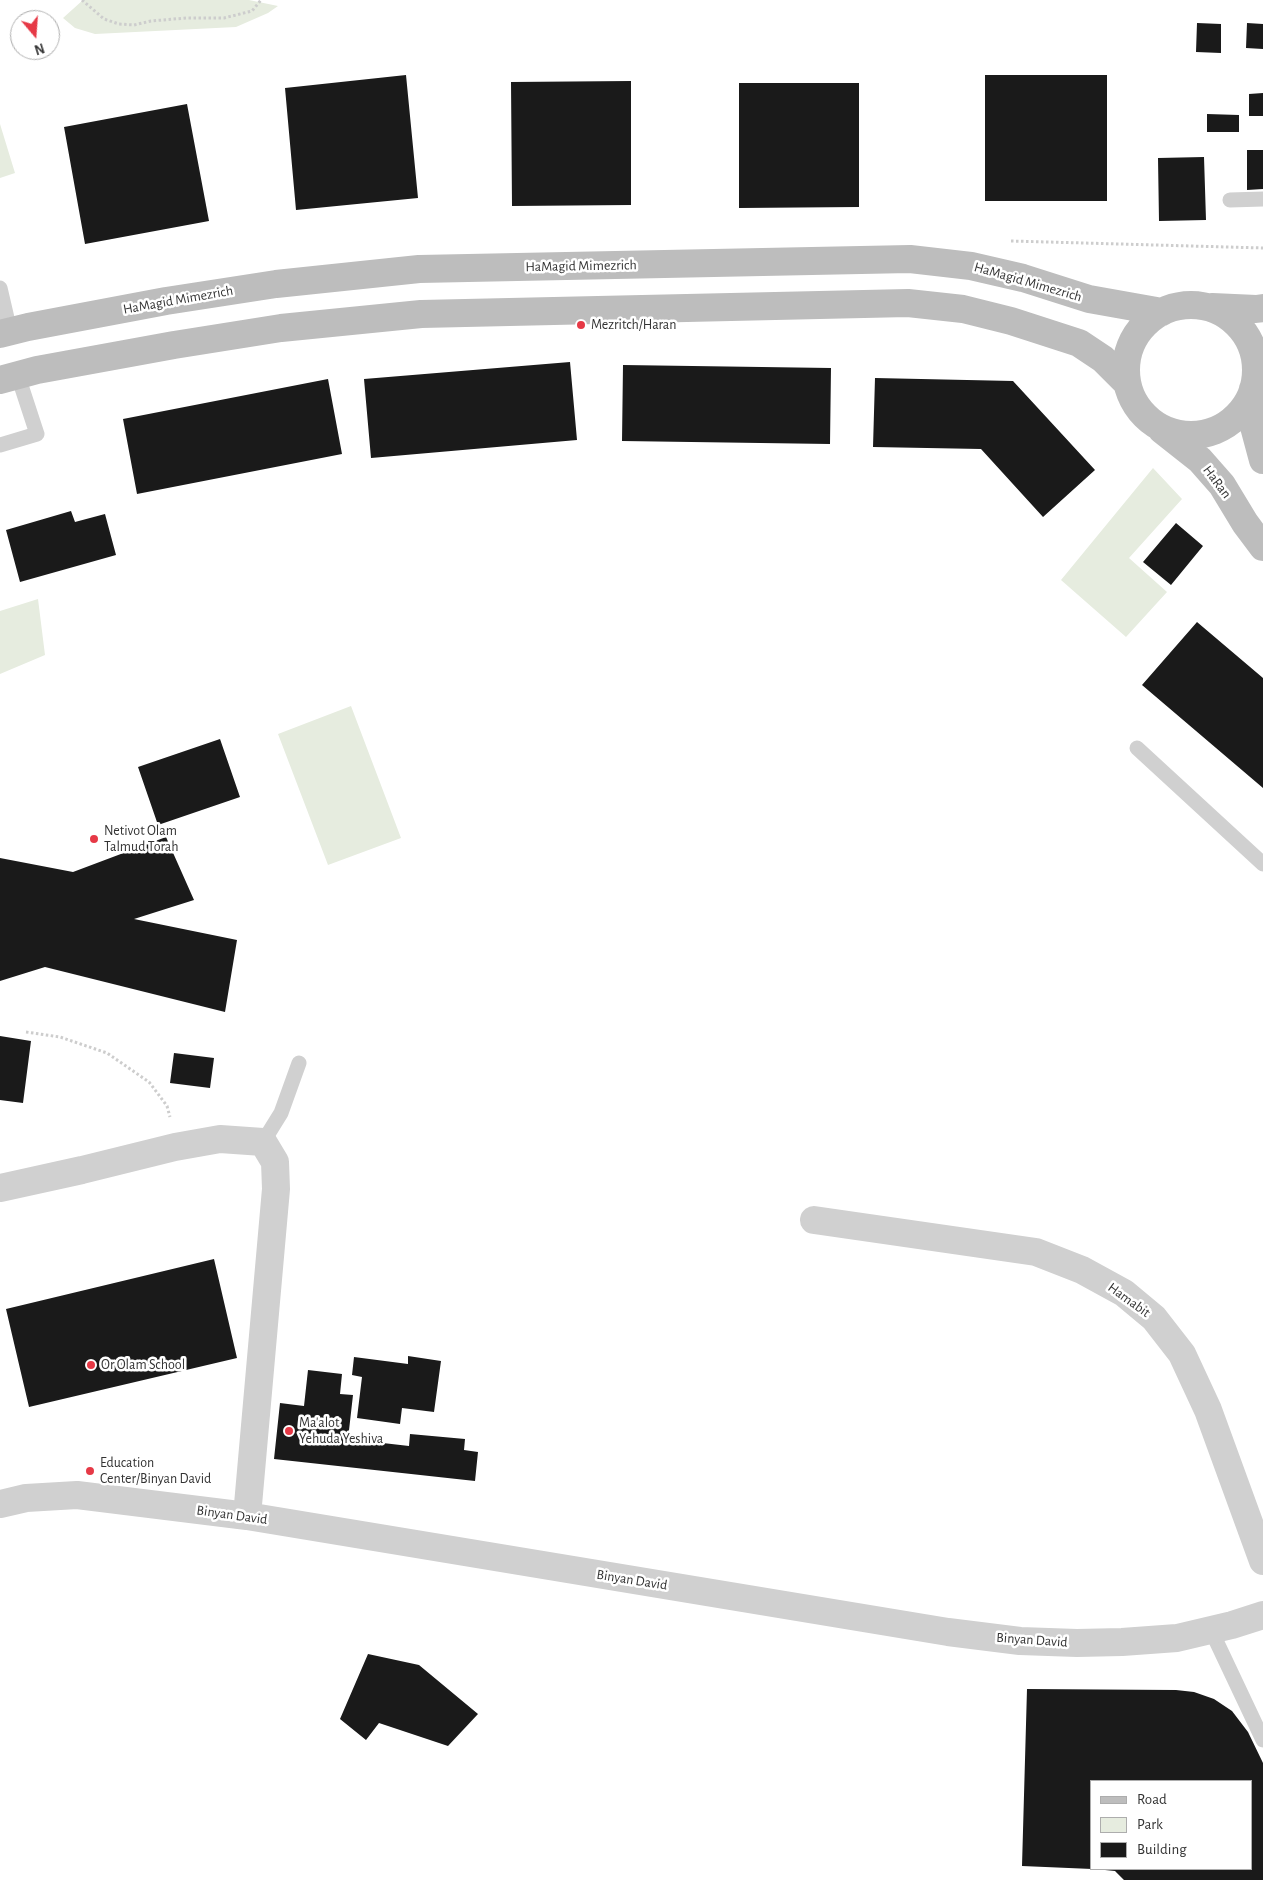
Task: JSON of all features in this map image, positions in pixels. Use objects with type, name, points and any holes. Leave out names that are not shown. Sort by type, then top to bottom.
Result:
[{"type":"street","name":"HaMagid Mimezrich","points":[[5,333],[166,301],[258,286],[418,269],[910,258],[971,266],[1023,278],[1089,299],[1162,312]]},
{"type":"street","points":[[9,378],[174,345],[281,328],[421,314],[908,304],[963,309],[1011,321],[1079,342],[1103,359],[1126,383]]},
{"type":"street","points":[[1257,375],[1245,406],[1232,420],[1216,430],[1197,434],[1177,434],[1159,427],[1144,416],[1133,401],[1126,383],[1126,362],[1132,341],[1145,324],[1162,312],[1182,306],[1263,308]]},
{"type":"street","points":[[1203,306],[1221,312],[1236,322],[1247,336],[1254,353],[1257,375],[1252,420],[1263,460]]},
{"type":"street","name":"HaRan","points":[[1159,427],[1206,466],[1222,485],[1245,523],[1263,547]]},
{"type":"street","points":[[0,1188],[175,1147],[220,1139],[263,1142],[275,1162],[276,1189],[247,1516]]},
{"type":"street","name":"Hamabit","points":[[814,1220],[1036,1252],[1082,1270],[1124,1292],[1154,1318],[1182,1354],[1208,1410],[1263,1561]]},
{"type":"street","name":"Binyan David","points":[[0,1504],[26,1498],[77,1495],[247,1516],[948,1632],[1020,1641],[1078,1643],[1177,1638],[1263,1615]]},
{"type":"lane","points":[[1230,200],[1263,199]]},
{"type":"lane","points":[[0,288],[5,333]]},
{"type":"lane","points":[[0,445],[37,434],[9,378]]},
{"type":"lane","points":[[1137,748],[1263,864]]},
{"type":"lane","points":[[263,1142],[282,1113],[299,1063]]},
{"type":"lane","points":[[1211,1630],[1263,1740]]},
{"type":"path","points":[[82,0],[104,19],[119,24],[134,25],[151,21],[186,18],[224,18],[252,11],[261,0]]},
{"type":"path","points":[[1001,241],[1263,248]]},
{"type":"path","points":[[26,1032],[60,1037],[107,1053],[149,1082],[167,1106],[175,1147]]},
{"type":"green space","points":[[83,0],[249,0],[278,6],[268,13],[236,27],[95,34],[75,28],[63,18]]},
{"type":"green space","points":[[0,124],[15,173],[0,178]]},
{"type":"green space","points":[[1153,468],[1182,499],[1129,558],[1167,592],[1126,637],[1061,580]]},
{"type":"green space","points":[[38,599],[45,655],[0,674],[0,611]]},
{"type":"green space","points":[[351,706],[401,838],[328,865],[278,734]]},
{"type":"building","points":[[1197,23],[1221,24],[1221,53],[1196,52]]},
{"type":"building","points":[[1247,23],[1263,24],[1263,49],[1246,48]]},
{"type":"building","points":[[406,75],[418,198],[296,210],[285,88]]},
{"type":"building","points":[[985,75],[1107,75],[1107,201],[985,201]]},
{"type":"building","points":[[631,81],[631,205],[512,206],[511,82]]},
{"type":"building","points":[[739,83],[859,83],[859,207],[739,208]]},
{"type":"building","points":[[1263,93],[1263,116],[1249,116],[1249,94]]},
{"type":"building","points":[[187,104],[209,221],[85,244],[64,127]]},
{"type":"building","points":[[1207,114],[1239,115],[1239,132],[1207,132]]},
{"type":"building","points":[[1247,150],[1263,150],[1263,189],[1247,190]]},
{"type":"building","points":[[1204,157],[1206,220],[1159,221],[1158,158]]},
{"type":"building","points":[[570,362],[577,440],[371,458],[364,379]]},
{"type":"building","points":[[623,365],[831,368],[830,444],[622,441]]},
{"type":"building","points":[[875,378],[1013,381],[1095,470],[1043,517],[981,449],[873,447]]},
{"type":"building","points":[[328,379],[342,454],[137,494],[123,419]]},
{"type":"building","points":[[71,511],[75,522],[105,514],[116,555],[20,582],[6,530]]},
{"type":"building","points":[[1176,523],[1203,546],[1171,585],[1143,562]]},
{"type":"building","points":[[1197,622],[1263,678],[1263,788],[1142,685]]},
{"type":"building","points":[[220,739],[240,797],[158,825],[138,767]]},
{"type":"building","points":[[166,837],[194,900],[134,919],[237,940],[225,1012],[45,967],[0,981],[0,858],[73,872]]},
{"type":"building","points":[[0,1036],[31,1041],[23,1103],[0,1100]]},
{"type":"building","points":[[174,1053],[214,1058],[210,1088],[170,1083]]},
{"type":"building","points":[[214,1259],[237,1358],[29,1407],[6,1309]]},
{"type":"building","points":[[408,1356],[441,1361],[434,1412],[402,1408],[400,1424],[357,1418],[362,1377],[352,1375],[354,1357],[408,1364]]},
{"type":"building","points":[[308,1370],[342,1374],[340,1394],[353,1395],[348,1439],[409,1446],[410,1434],[465,1439],[464,1450],[478,1452],[475,1481],[274,1459],[280,1403],[304,1406]]},
{"type":"building","points":[[368,1654],[419,1665],[478,1714],[448,1746],[379,1723],[366,1740],[340,1719]]},
{"type":"building","points":[[1027,1689],[1176,1690],[1194,1692],[1214,1699],[1232,1711],[1248,1732],[1263,1763],[1263,1880],[1124,1880],[1115,1871],[1105,1870],[1253,1870],[1253,1780],[1090,1780],[1090,1869],[1022,1866]]},
{"type":"place","name":"Mezritch/Haran","points":[[581,325]]},
{"type":"place","name":"Netivot Olam Talmud Torah","points":[[94,839]]},
{"type":"place","name":"Or Olam School","points":[[91,1365]]},
{"type":"place","name":"Ma'alot Yehuda Yeshiva","points":[[289,1431]]},
{"type":"place","name":"Education Center/Binyan David","points":[[90,1471]]}]
